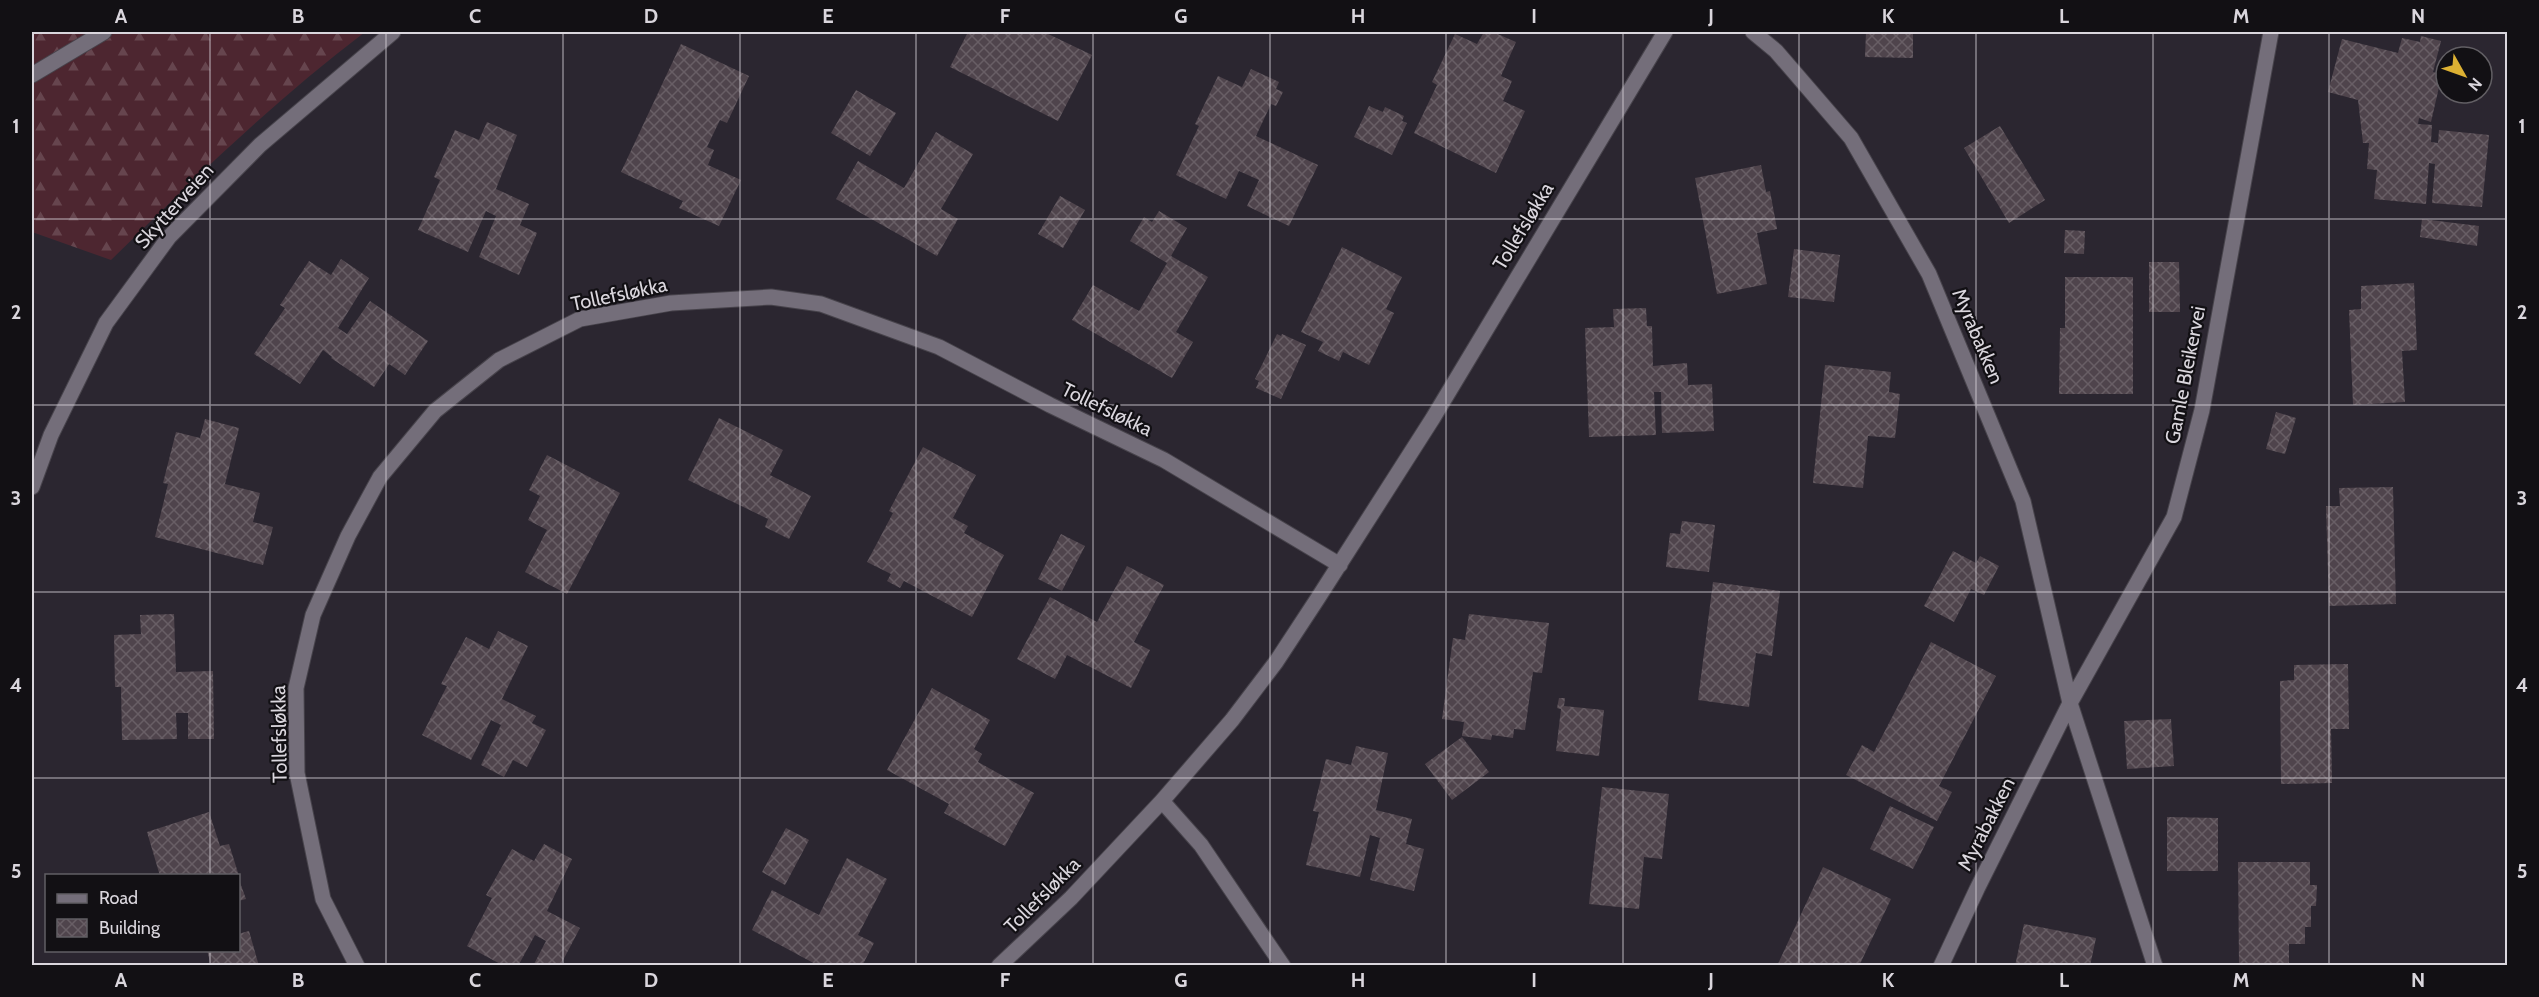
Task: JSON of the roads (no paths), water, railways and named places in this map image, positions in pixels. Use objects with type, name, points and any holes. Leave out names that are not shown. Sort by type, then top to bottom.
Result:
[{"type":"street","points":[[32,75],[104,32]]},
{"type":"street","name":"Skytterveien","points":[[32,487],[51,435],[106,323],[169,237],[260,144],[393,32]]},
{"type":"street","name":"Tollefsløkka","points":[[999,966],[1071,898],[1162,801],[1232,720],[1270,670],[1340,565],[1433,417],[1665,32]]},
{"type":"street","name":"Myrabakken","points":[[1753,32],[1776,51],[1851,138],[1929,274],[2023,501],[2070,703],[2155,966]]},
{"type":"street","name":"Gamle Bleikervei","points":[[2070,703],[2174,517],[2202,410],[2271,32]]},
{"type":"street","name":"Tollefsløkka","points":[[357,966],[323,899],[297,773],[296,688],[313,615],[348,536],[380,477],[435,411],[499,360],[580,319],[682,302],[771,297],[821,304],[939,347],[1050,405],[1164,460],[1340,565]]},
{"type":"street","name":"Myrabakken","points":[[1941,966],[2070,703]]},
{"type":"street","points":[[1162,801],[1201,845],[1283,966]]}]
